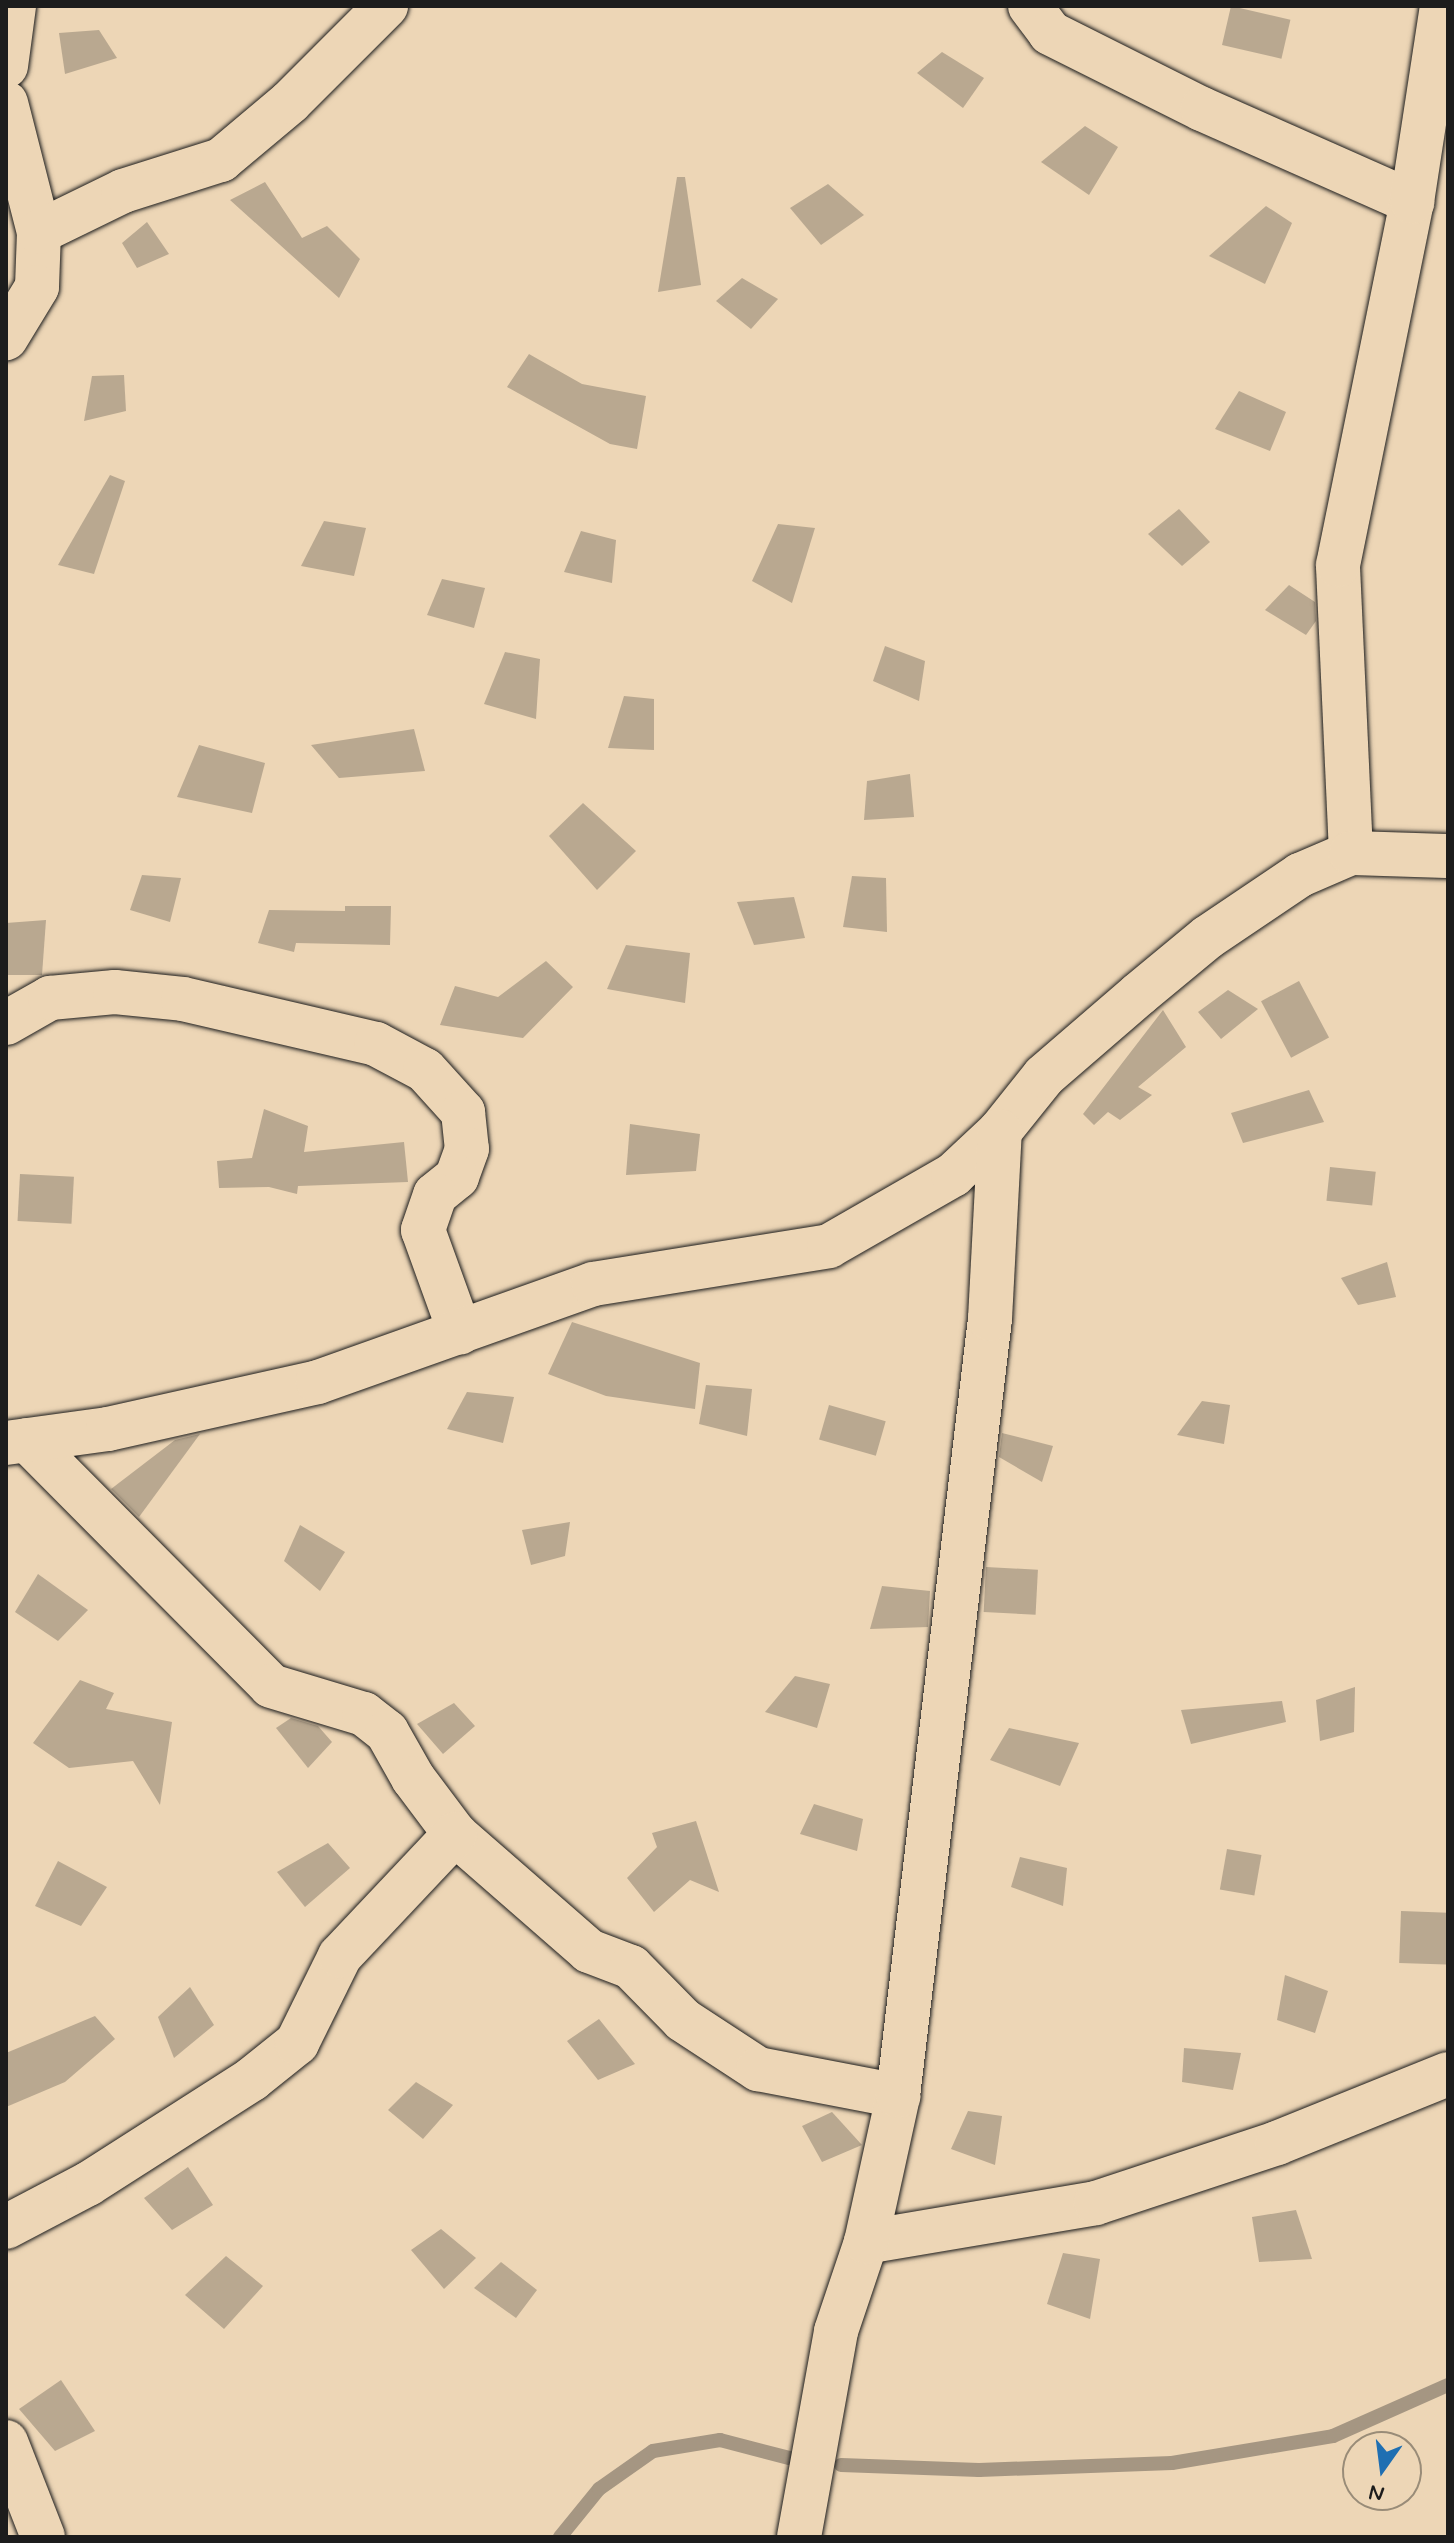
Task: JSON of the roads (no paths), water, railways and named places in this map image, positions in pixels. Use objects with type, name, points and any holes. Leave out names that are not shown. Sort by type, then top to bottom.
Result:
[{"type":"street","points":[[6,66],[14,6]]},
{"type":"street","points":[[39,232],[123,191],[221,160],[290,102],[386,6]]},
{"type":"street","points":[[1030,6],[1050,33],[1202,109],[1412,202]]},
{"type":"street","points":[[1351,853],[1338,565],[1412,202],[1442,6]]},
{"type":"street","points":[[6,103],[39,232],[37,287],[6,338]]},
{"type":"street","points":[[17,1442],[108,1429],[318,1382],[593,1284],[829,1246],[953,1175],[1000,1131],[1044,1076],[1208,937],[1300,875],[1351,853],[1448,856]]},
{"type":"street","points":[[6,1023],[50,998],[115,992],[183,999],[376,1044],[425,1070],[463,1112],[467,1149],[457,1177],[435,1195],[423,1230],[460,1332]]},
{"type":"street","points":[[799,2537],[836,2331],[866,2242],[898,2096],[990,1319],[1000,1131]]},
{"type":"street","points":[[17,1442],[271,1686],[290,1696],[364,1714],[387,1732],[413,1778],[455,1834],[589,1951],[631,1967],[718,2046],[758,2069],[898,2096]]},
{"type":"street","points":[[6,2227],[88,2184],[252,2079],[297,2043],[340,1956],[455,1834]]},
{"type":"street","points":[[866,2242],[1096,2203],[1277,2143],[1448,2074]]},
{"type":"street","points":[[6,2442],[43,2537]]},
{"type":"waterway","points":[[841,2465],[979,2470],[1172,2463],[1333,2436],[1448,2385]]},
{"type":"waterway","points":[[560,2537],[599,2489],[653,2451],[720,2440],[789,2458]]}]
